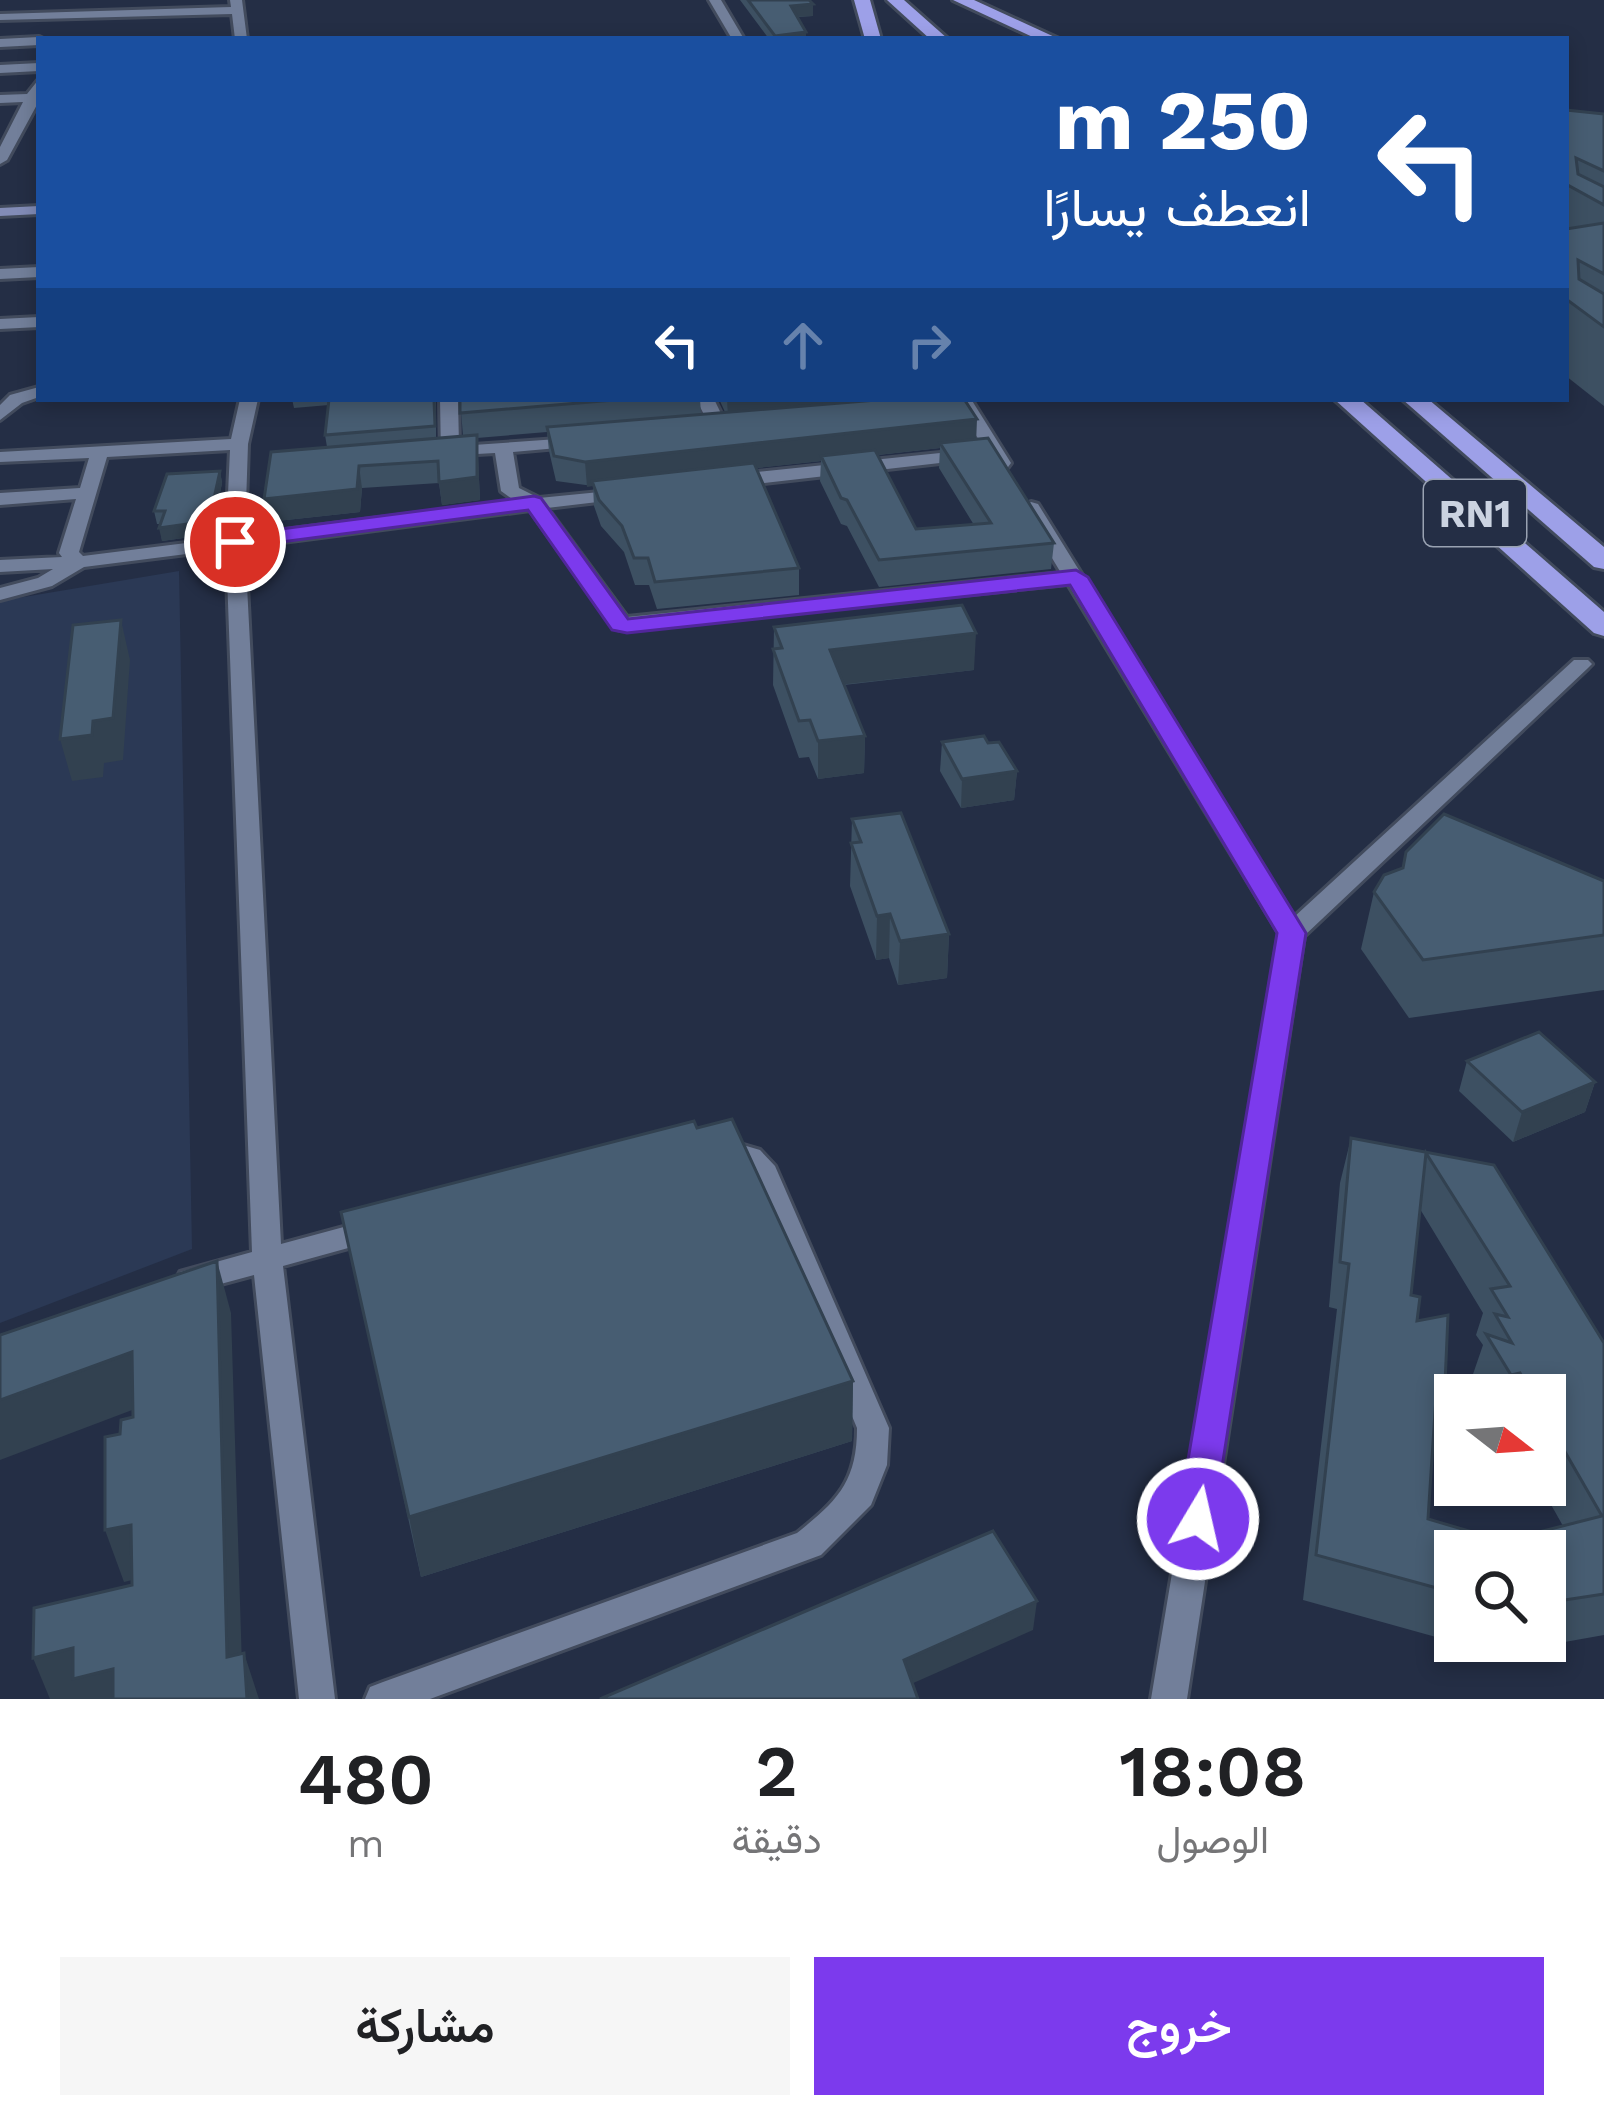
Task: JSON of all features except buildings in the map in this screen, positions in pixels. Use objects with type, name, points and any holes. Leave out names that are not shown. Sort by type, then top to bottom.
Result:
[{"type":"highway","points":[[862,0],[873,36]]},
{"type":"highway","points":[[895,0],[937,36]]},
{"type":"highway","points":[[946,0],[976,26]]},
{"type":"highway","points":[[961,0],[1044,36]]},
{"type":"highway","name":"RN1","points":[[1349,402],[1604,627]]},
{"type":"highway","name":"RN1","points":[[1418,402],[1604,561]]},
{"type":"main road","points":[[0,196],[36,195]]},
{"type":"main road","points":[[0,212],[36,210]]},
{"type":"street","points":[[76,20],[88,0]]},
{"type":"street","points":[[715,0],[736,36]]},
{"type":"street","points":[[0,17],[76,20],[236,5],[241,36]]},
{"type":"street","points":[[0,43],[36,41]]},
{"type":"street","points":[[0,69],[36,67]]},
{"type":"street","points":[[0,99],[35,98],[17,141],[0,160]]},
{"type":"street","points":[[0,274],[36,272]]},
{"type":"street","points":[[0,324],[36,322]]},
{"type":"street","points":[[0,415],[16,399],[36,393]]},
{"type":"street","points":[[248,402],[239,444],[235,542],[267,1257],[317,1699]]},
{"type":"street","points":[[448,402],[450,452]]},
{"type":"street","points":[[706,402],[719,428]]},
{"type":"street","points":[[958,405],[995,452],[1076,577],[1292,933]]},
{"type":"street","points":[[698,430],[742,426]]},
{"type":"street","points":[[427,454],[611,438]]},
{"type":"street","points":[[0,457],[239,444]]},
{"type":"street","points":[[502,448],[510,491],[534,503],[621,625],[1076,577]]},
{"type":"street","points":[[79,562],[69,553],[100,451]]},
{"type":"street","points":[[699,484],[995,452]]},
{"type":"street","points":[[241,467],[264,465]]},
{"type":"street","points":[[0,566],[79,562],[652,490]]},
{"type":"street","points":[[0,500],[87,493]]},
{"type":"street","points":[[0,594],[45,582],[79,562]]},
{"type":"street","points":[[1169,1699],[1292,933],[1581,664]]},
{"type":"street","points":[[382,1699],[809,1544],[864,1493],[875,1459],[873,1428],[765,1174],[749,1157],[687,1145]]},
{"type":"street","points":[[156,1291],[400,1223]]},
{"type":"shaded area","points":[[179,571],[192,1249],[0,1323],[0,601]]},
{"type":"route","points":[[235,542],[534,503],[593,579],[621,625],[627,626],[1076,577],[1292,933],[1198,1519]]}]
